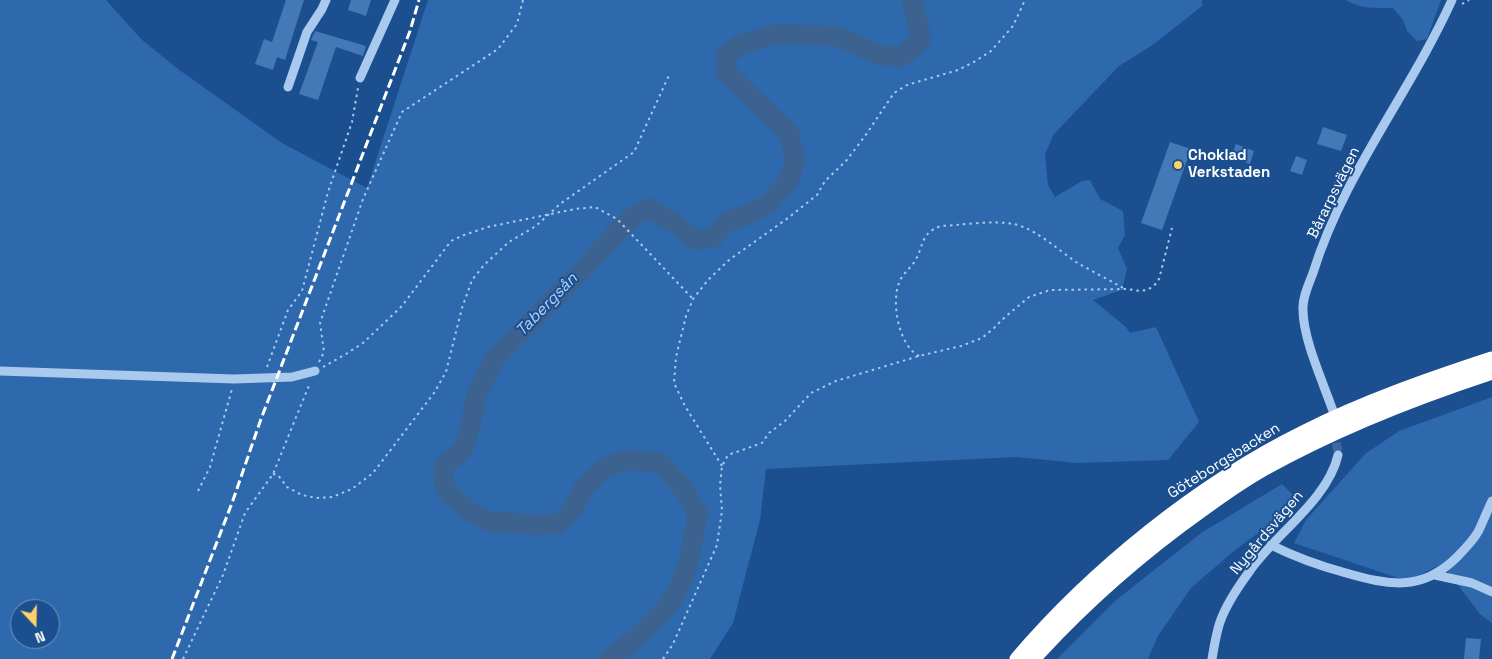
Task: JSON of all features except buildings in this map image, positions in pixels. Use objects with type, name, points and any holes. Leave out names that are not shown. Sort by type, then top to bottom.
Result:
[{"type":"highway","name":"Göteborgsbacken","points":[[1017,659],[1069,603],[1128,550],[1205,492],[1257,458],[1304,432],[1351,411],[1407,388],[1492,359]]},
{"type":"highway","name":"Göteborgsbacken","points":[[1033,659],[1094,597],[1135,560],[1177,528],[1261,470],[1352,424],[1411,400],[1492,372]]},
{"type":"street","points":[[288,86],[307,32],[326,0]]},
{"type":"street","points":[[360,78],[395,0]]},
{"type":"street","name":"Bårarpsvägen","points":[[1333,411],[1303,327],[1302,307],[1317,258],[1337,211],[1407,88],[1452,0]]},
{"type":"street","points":[[0,371],[234,379],[292,378],[315,371]]},
{"type":"street","name":"Nygårdsvägen","points":[[1212,659],[1220,621],[1249,571],[1315,498],[1330,478],[1338,455]]},
{"type":"street","points":[[1271,545],[1296,558],[1374,582],[1406,583],[1419,581],[1435,575],[1452,562],[1478,532],[1492,501]]},
{"type":"street","points":[[1435,575],[1472,583],[1492,592]]},
{"type":"path","points":[[184,659],[223,575],[245,513],[273,474],[324,352],[320,323],[363,200],[402,112],[498,49],[517,24],[524,0]]},
{"type":"path","points":[[722,466],[685,406],[674,383],[676,357],[686,316],[694,299],[708,280],[729,260],[788,218],[817,194],[825,181],[856,149],[894,93],[907,85],[958,70],[990,51],[1013,26],[1025,0]]},
{"type":"path","points":[[273,474],[278,475],[286,487],[302,495],[317,498],[332,497],[352,489],[373,473],[434,392],[446,372],[462,308],[472,280],[484,265],[509,242],[536,226],[560,204],[634,152],[670,73]]},
{"type":"path","points":[[263,378],[288,310],[302,291],[328,192],[352,122],[360,78]]},
{"type":"path","points":[[315,371],[363,342],[402,306],[451,241],[488,227],[550,214],[595,207],[617,219],[638,243],[694,299]]},
{"type":"path","points":[[919,356],[908,347],[903,336],[895,305],[896,292],[899,282],[915,261],[926,236],[933,228],[941,226],[1013,224],[1033,232],[1078,263],[1124,289]]},
{"type":"path","points":[[663,659],[673,644],[717,545],[722,511],[720,485],[722,466],[728,455],[762,443],[769,433],[785,421],[811,393],[836,381],[919,356],[961,346],[982,338],[1029,297],[1050,290],[1147,290],[1154,286],[1159,279],[1172,228]]},
{"type":"path","points":[[198,491],[210,468],[234,379]]},
{"type":"shaded area","points":[[0,0],[106,0],[141,39],[178,69],[282,143],[367,188],[428,0],[1202,0],[1202,6],[1154,44],[1119,66],[1054,134],[1045,154],[1048,185],[1055,197],[1082,181],[1090,180],[1100,199],[1123,211],[1125,235],[1118,248],[1127,269],[1122,290],[1093,300],[1126,327],[1130,333],[1156,327],[1199,422],[1168,460],[1077,463],[1017,457],[766,469],[760,520],[733,623],[710,659],[0,659]]},
{"type":"shaded area","points":[[1346,0],[1441,0],[1427,39],[1417,41],[1407,31],[1403,20],[1393,8],[1374,8],[1351,3]]},
{"type":"shaded area","points":[[1492,397],[1492,623],[1480,614],[1442,564],[1407,581],[1294,543],[1306,520],[1365,454],[1399,431]]},
{"type":"shaded area","points":[[1282,484],[1296,498],[1286,512],[1234,551],[1191,588],[1158,636],[1148,659],[1057,659],[1115,601],[1201,533]]},
{"type":"waterway","name":"Tabergsån","points":[[609,659],[645,630],[675,595],[687,566],[698,513],[681,486],[661,463],[626,460],[605,467],[584,488],[572,510],[558,524],[531,525],[490,522],[469,511],[448,493],[444,484],[443,469],[447,462],[457,456],[465,446],[477,393],[494,359],[634,216],[649,208],[695,240],[713,238],[728,221],[747,215],[769,204],[790,178],[795,159],[789,133],[726,72],[726,56],[741,44],[777,34],[837,36],[879,55],[901,57],[915,46],[921,38],[912,0]]},
{"type":"tunnel","points":[[1335,429],[1338,455]]},
{"type":"railway","points":[[172,659],[232,503],[261,419],[410,31],[419,0]]},
{"type":"place","name":"Choklad Verkstaden","points":[[1178,165]]}]
